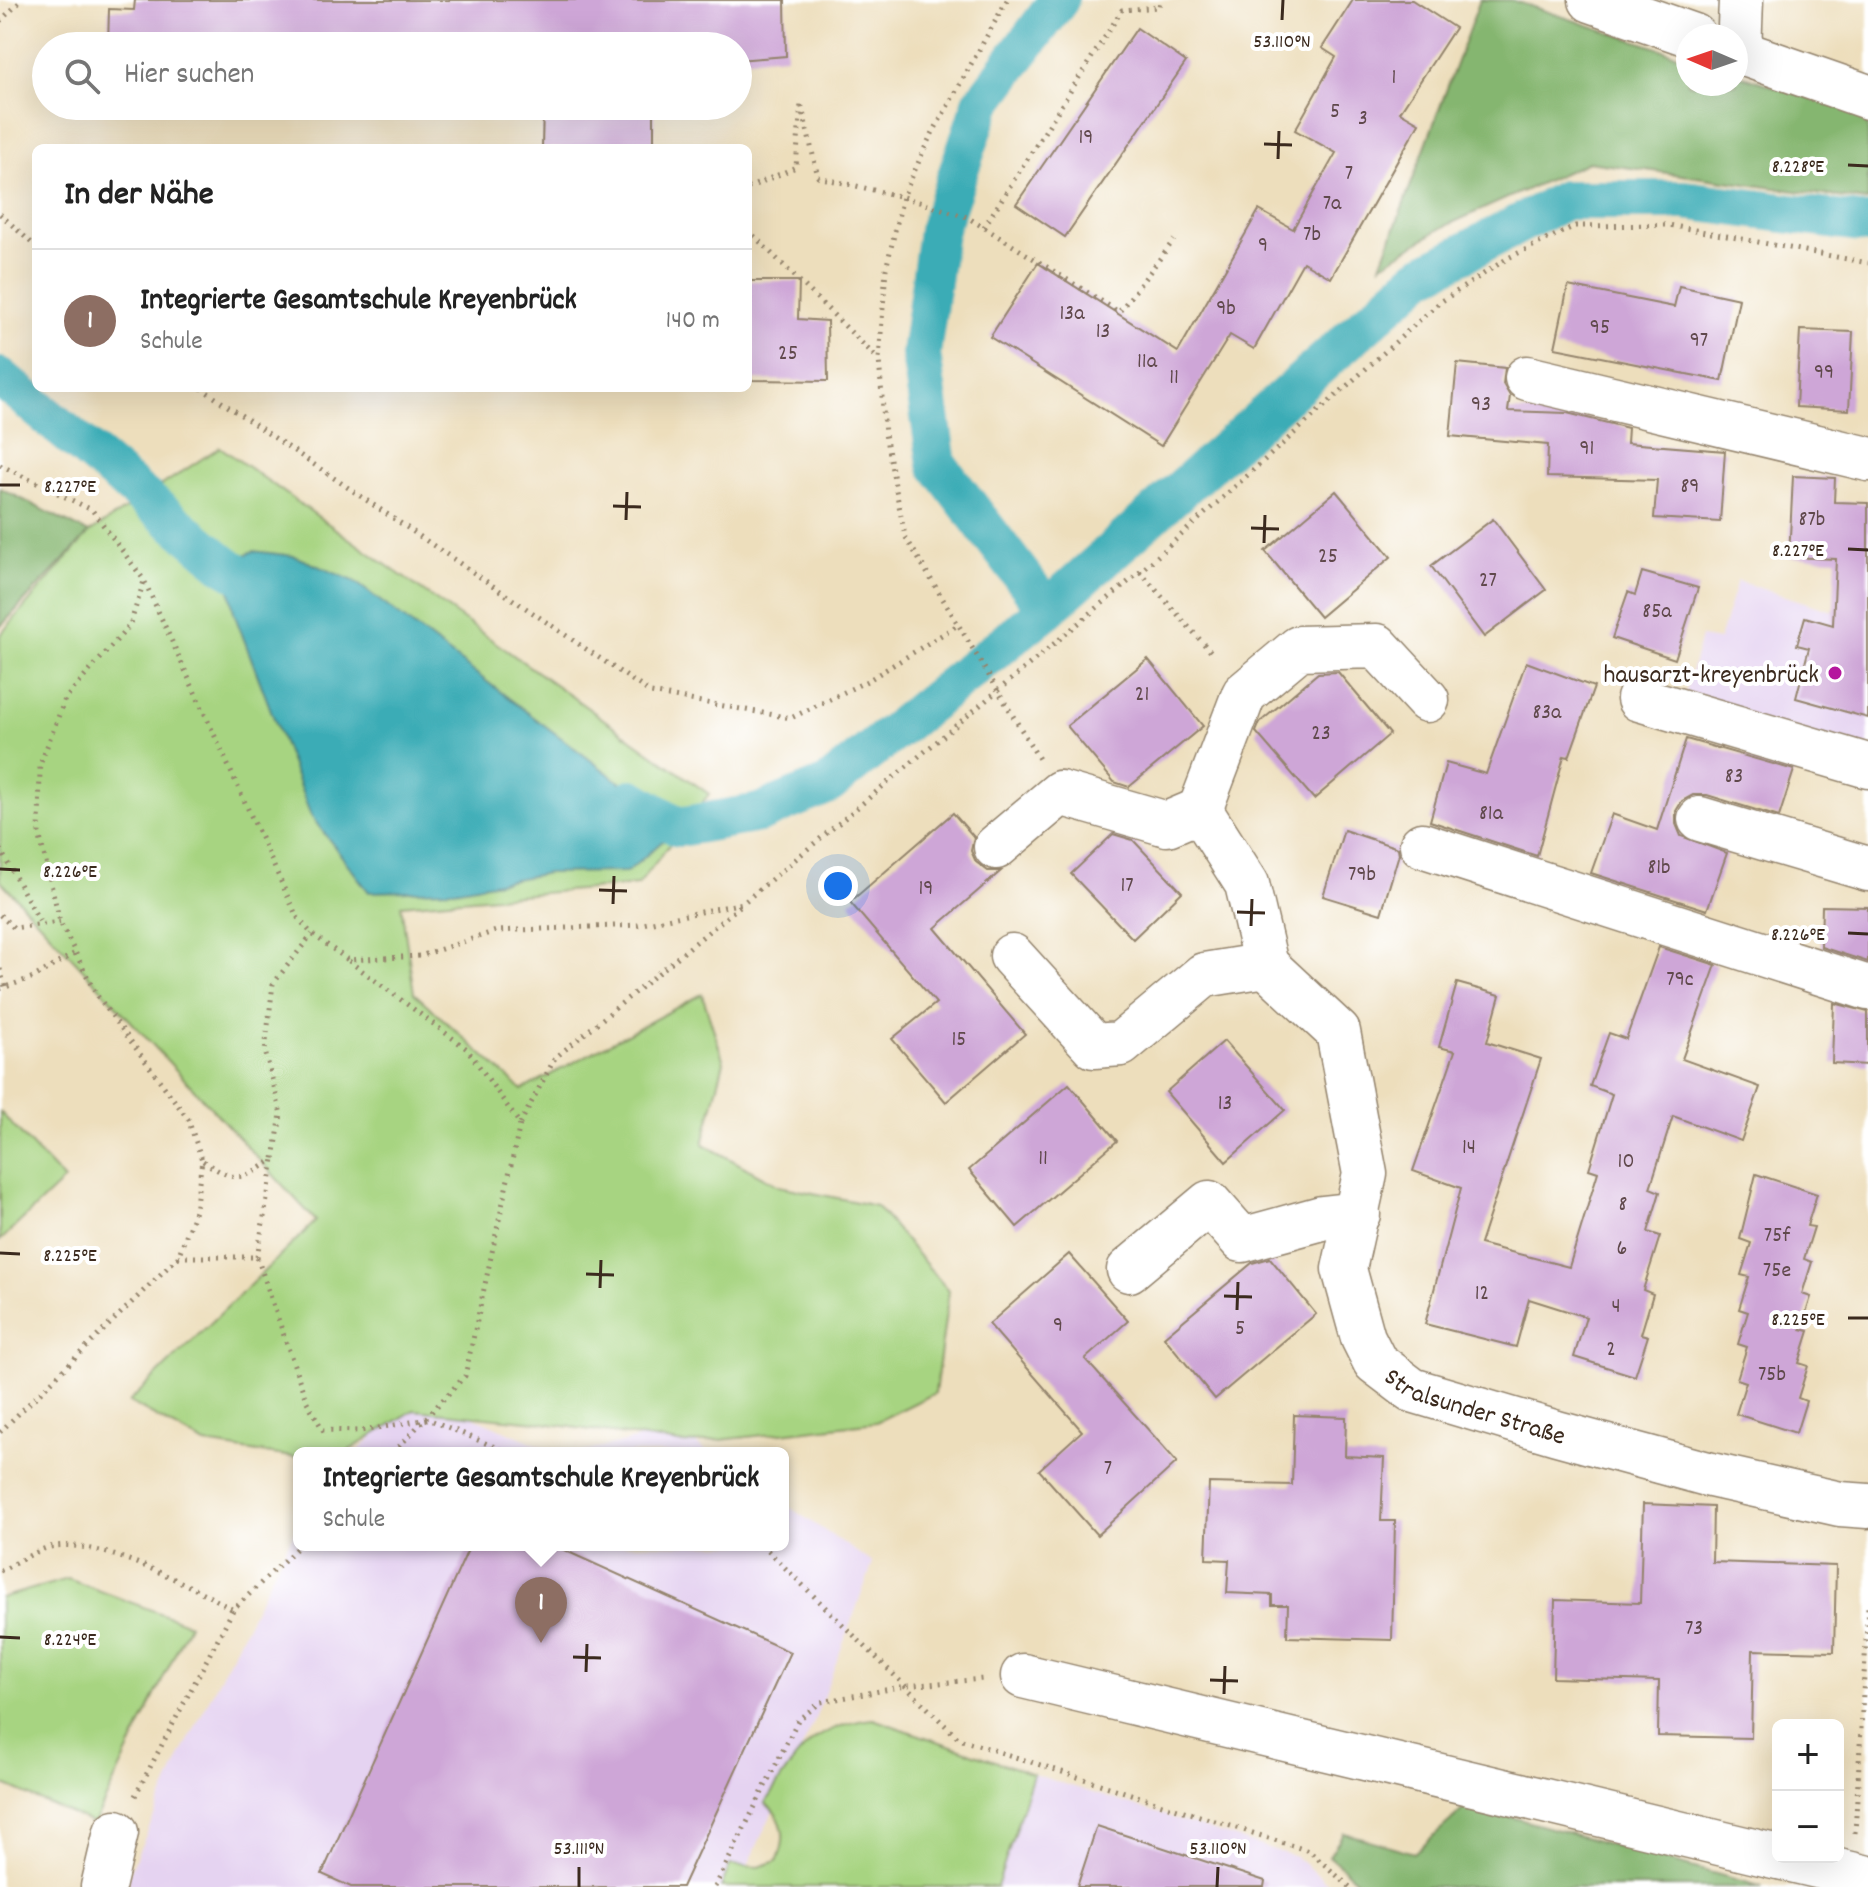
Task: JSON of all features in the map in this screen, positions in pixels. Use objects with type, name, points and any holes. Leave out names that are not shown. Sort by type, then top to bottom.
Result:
[{"type":"street","points":[[1591,0],[1676,30]]},
{"type":"street","points":[[1740,24],[1741,0]]},
{"type":"street","points":[[1748,55],[1868,97]]},
{"type":"street","points":[[1527,378],[1868,459]]},
{"type":"street","points":[[996,847],[1060,793],[1167,824],[1200,810],[1244,694],[1299,648],[1377,646],[1427,700]]},
{"type":"street","points":[[1639,699],[1868,766]]},
{"type":"street","points":[[1012,956],[1094,1046],[1121,1044],[1204,975],[1266,965],[1247,884],[1200,810]]},
{"type":"street","points":[[1700,819],[1868,869]]},
{"type":"street","points":[[1422,845],[1868,988]]},
{"type":"street","name":"Stralsunder Straße","points":[[1266,965],[1338,1032],[1365,1174],[1344,1269],[1363,1338],[1375,1362],[1412,1390],[1711,1475],[1840,1504],[1868,1506]]},
{"type":"street","points":[[1129,1270],[1209,1203],[1242,1240],[1322,1218],[1358,1214]]},
{"type":"street","points":[[1023,1676],[1772,1855]]},
{"type":"street","points":[[103,1887],[116,1832]]},
{"type":"street","points":[[1805,1863],[1860,1876]]},
{"type":"path","points":[[0,21],[22,0]]},
{"type":"path","points":[[1007,0],[927,143],[903,197],[886,269],[879,359],[885,434],[905,536],[956,626],[1060,793]]},
{"type":"path","points":[[984,227],[1122,10],[1159,7],[1160,0]]},
{"type":"path","points":[[752,186],[796,167],[801,103],[818,177],[903,197],[967,217],[1119,312],[1174,240]]},
{"type":"path","points":[[0,214],[32,243]]},
{"type":"path","points":[[399,1447],[465,1376],[520,1124],[555,1058],[1140,572],[1439,303],[1508,258],[1575,226],[1669,225],[1868,263]]},
{"type":"path","points":[[752,234],[879,359]]},
{"type":"path","points":[[207,392],[651,693],[791,718],[869,680],[956,626]]},
{"type":"path","points":[[0,465],[92,510],[144,580],[297,917],[312,934],[467,1049],[520,1124]]},
{"type":"path","points":[[1140,572],[1211,652]]},
{"type":"path","points":[[0,1432],[178,1257],[195,1211],[202,1160],[188,1119],[96,994],[60,922],[39,833],[40,765],[65,699],[130,625],[144,580]]},
{"type":"path","points":[[0,849],[41,924]]},
{"type":"path","points":[[348,960],[420,956],[496,931],[638,925],[743,903]]},
{"type":"path","points":[[0,915],[14,928],[60,922]]},
{"type":"path","points":[[312,934],[273,984],[265,1051],[281,1114],[257,1257],[306,1400],[323,1430],[361,1431],[428,1419],[495,1447]]},
{"type":"path","points":[[0,969],[3,988],[34,977],[75,953]]},
{"type":"path","points":[[202,1160],[227,1177],[248,1177],[274,1159]]},
{"type":"path","points":[[178,1257],[257,1257]]},
{"type":"path","points":[[0,1571],[55,1545],[91,1550],[191,1584],[233,1610]]},
{"type":"path","points":[[116,1832],[233,1610],[294,1551]]},
{"type":"path","points":[[768,1551],[959,1739],[1309,1851],[1350,1887]]},
{"type":"path","points":[[1860,1876],[1868,1606]]},
{"type":"path","points":[[715,1887],[798,1720],[821,1702],[906,1686],[1023,1676]]},
{"type":"shaded area","points":[[1737,581],[1868,622],[1868,760],[1683,701],[1701,637],[1719,640]]},
{"type":"shaded area","points":[[418,1393],[543,1447],[362,1447]]},
{"type":"shaded area","points":[[676,1430],[700,1447],[605,1447]]},
{"type":"shaded area","points":[[789,1507],[873,1563],[814,1722],[738,1887],[129,1887],[128,1876],[181,1755],[293,1534],[293,1551],[789,1551]]},
{"type":"shaded area","points":[[1033,1774],[1296,1857],[1332,1887],[997,1887]]},
{"type":"green space","points":[[1480,0],[1512,0],[1676,54],[1676,96],[1748,96],[1748,78],[1868,117],[1868,201],[1588,162],[1443,227],[1381,265]]},
{"type":"green space","points":[[220,447],[709,794],[638,885],[401,905],[414,993],[522,1090],[702,994],[724,1062],[703,1144],[779,1186],[876,1206],[949,1291],[935,1393],[876,1422],[686,1444],[537,1422],[414,1410],[355,1447],[293,1447],[293,1457],[205,1444],[129,1402],[316,1221],[0,880],[0,635],[89,533]]},
{"type":"green space","points":[[0,488],[89,533],[0,627]]},
{"type":"green space","points":[[0,1112],[64,1180],[0,1241]]},
{"type":"green space","points":[[68,1579],[189,1624],[94,1824],[0,1783],[0,1598]]},
{"type":"green space","points":[[873,1719],[1033,1774],[997,1887],[721,1887],[730,1865],[759,1867],[777,1861],[783,1844],[783,1829],[777,1816],[765,1803],[797,1757],[808,1745],[834,1728]]},
{"type":"green space","points":[[1468,1805],[1763,1887],[1365,1887],[1329,1856],[1344,1833],[1414,1853]]},
{"type":"water","points":[[253,551],[294,556],[354,581],[679,827],[627,872],[548,873],[454,890],[369,892],[311,816],[234,613],[225,565]]},
{"type":"building","points":[[135,0],[785,0],[786,56],[752,59],[752,32],[108,32],[109,9],[134,10]]},
{"type":"building","points":[[1353,0],[1412,0],[1455,28],[1400,112],[1419,123],[1331,278],[1303,262],[1254,349],[1230,335],[1161,446],[990,337],[1038,263],[1178,352],[1259,210],[1293,229],[1336,153],[1295,130],[1336,57],[1322,48]]},
{"type":"building","points":[[1137,28],[1186,62],[1065,237],[1016,204]]},
{"type":"building","points":[[543,120],[654,120],[654,144],[542,144]]},
{"type":"building","points":[[752,281],[799,281],[798,319],[827,321],[828,381],[752,380]]},
{"type":"building","points":[[1568,286],[1674,307],[1679,286],[1739,299],[1722,381],[1555,348]]},
{"type":"building","points":[[1800,330],[1853,332],[1849,410],[1796,407]]},
{"type":"building","points":[[1457,363],[1505,368],[1503,384],[1510,396],[1508,411],[1567,413],[1628,428],[1627,443],[1725,451],[1720,522],[1654,518],[1657,480],[1547,477],[1548,445],[1450,436]]},
{"type":"building","points":[[1793,476],[1835,478],[1834,502],[1868,503],[1868,718],[1796,698],[1809,648],[1797,645],[1805,617],[1833,625],[1836,559],[1789,557]]},
{"type":"building","points":[[1336,491],[1391,557],[1320,617],[1265,551]]},
{"type":"building","points":[[1493,519],[1546,590],[1484,637],[1431,566]]},
{"type":"building","points":[[1642,572],[1698,588],[1675,659],[1612,638],[1628,592],[1635,595]]},
{"type":"building","points":[[1148,659],[1203,726],[1129,787],[1114,782],[1067,726]]},
{"type":"building","points":[[1526,662],[1594,687],[1569,757],[1564,756],[1537,856],[1430,821],[1446,763],[1486,774]]},
{"type":"building","points":[[1338,672],[1390,734],[1314,799],[1256,732],[1260,722],[1318,673]]},
{"type":"building","points":[[1686,739],[1794,770],[1779,817],[1707,795],[1693,795],[1682,801],[1676,811],[1676,824],[1681,836],[1727,853],[1707,910],[1591,873],[1612,814],[1657,830]]},
{"type":"building","points":[[953,813],[974,837],[971,851],[976,862],[988,871],[1001,871],[935,928],[1025,1034],[946,1102],[892,1039],[936,1003],[850,902]]},
{"type":"building","points":[[1344,830],[1398,848],[1399,854],[1381,914],[1323,896]]},
{"type":"building","points":[[1113,834],[1133,840],[1182,892],[1133,939],[1071,874]]},
{"type":"building","points":[[1822,906],[1868,907],[1868,962],[1821,947]]},
{"type":"building","points":[[1659,947],[1716,965],[1682,1059],[1760,1087],[1741,1141],[1673,1116],[1650,1188],[1660,1192],[1648,1232],[1660,1236],[1643,1290],[1653,1294],[1641,1334],[1648,1336],[1635,1376],[1574,1357],[1586,1317],[1529,1299],[1516,1347],[1425,1324],[1461,1188],[1413,1171],[1455,1051],[1439,1047],[1457,983],[1500,995],[1487,1042],[1541,1059],[1480,1244],[1569,1267],[1598,1172],[1589,1169],[1612,1094],[1590,1086],[1609,1033],[1626,1039]]},
{"type":"building","points":[[1834,1003],[1868,1012],[1868,1065],[1832,1063]]},
{"type":"building","points":[[1224,1041],[1285,1110],[1226,1162],[1166,1092]]},
{"type":"building","points":[[1069,1084],[1117,1141],[1017,1227],[969,1170]]},
{"type":"building","points":[[1756,1174],[1817,1194],[1807,1226],[1814,1227],[1804,1259],[1812,1262],[1802,1294],[1811,1297],[1801,1329],[1809,1331],[1799,1363],[1808,1366],[1798,1398],[1806,1401],[1796,1433],[1736,1414],[1746,1382],[1737,1379],[1747,1347],[1738,1344],[1748,1312],[1739,1309],[1749,1277],[1741,1275],[1751,1243],[1740,1239]]},
{"type":"building","points":[[1069,1254],[1128,1321],[1085,1359],[1177,1462],[1097,1535],[1039,1470],[1082,1431],[989,1324]]},
{"type":"building","points":[[1270,1258],[1316,1314],[1215,1399],[1164,1337],[1252,1263]]},
{"type":"building","points":[[1294,1415],[1346,1417],[1345,1456],[1384,1458],[1381,1521],[1395,1521],[1392,1640],[1287,1637],[1288,1605],[1272,1605],[1272,1595],[1227,1593],[1229,1560],[1206,1559],[1209,1483],[1292,1485]]},
{"type":"building","points":[[1643,1504],[1713,1507],[1712,1562],[1836,1566],[1834,1652],[1753,1650],[1751,1738],[1658,1736],[1659,1681],[1553,1678],[1555,1600],[1640,1603]]},
{"type":"building","points":[[467,1551],[566,1551],[790,1652],[682,1887],[351,1887],[322,1874]]},
{"type":"building","points":[[1097,1826],[1265,1881],[1264,1887],[1077,1887]]},
{"type":"waterway","points":[[1047,609],[937,464],[921,354],[938,231],[982,103],[1059,0]]},
{"type":"waterway","points":[[632,799],[679,827],[759,813],[829,784],[1047,609],[1420,276],[1565,200],[1684,200],[1868,224]]},
{"type":"waterway","points":[[0,377],[225,565],[271,592]]},
{"type":"place","name":"hausarzt-kreyenbrück","points":[[1835,673]]},
{"type":"place","name":"Integrierte Gesamtschule Kreyenbrück","points":[[541,1643]]}]
